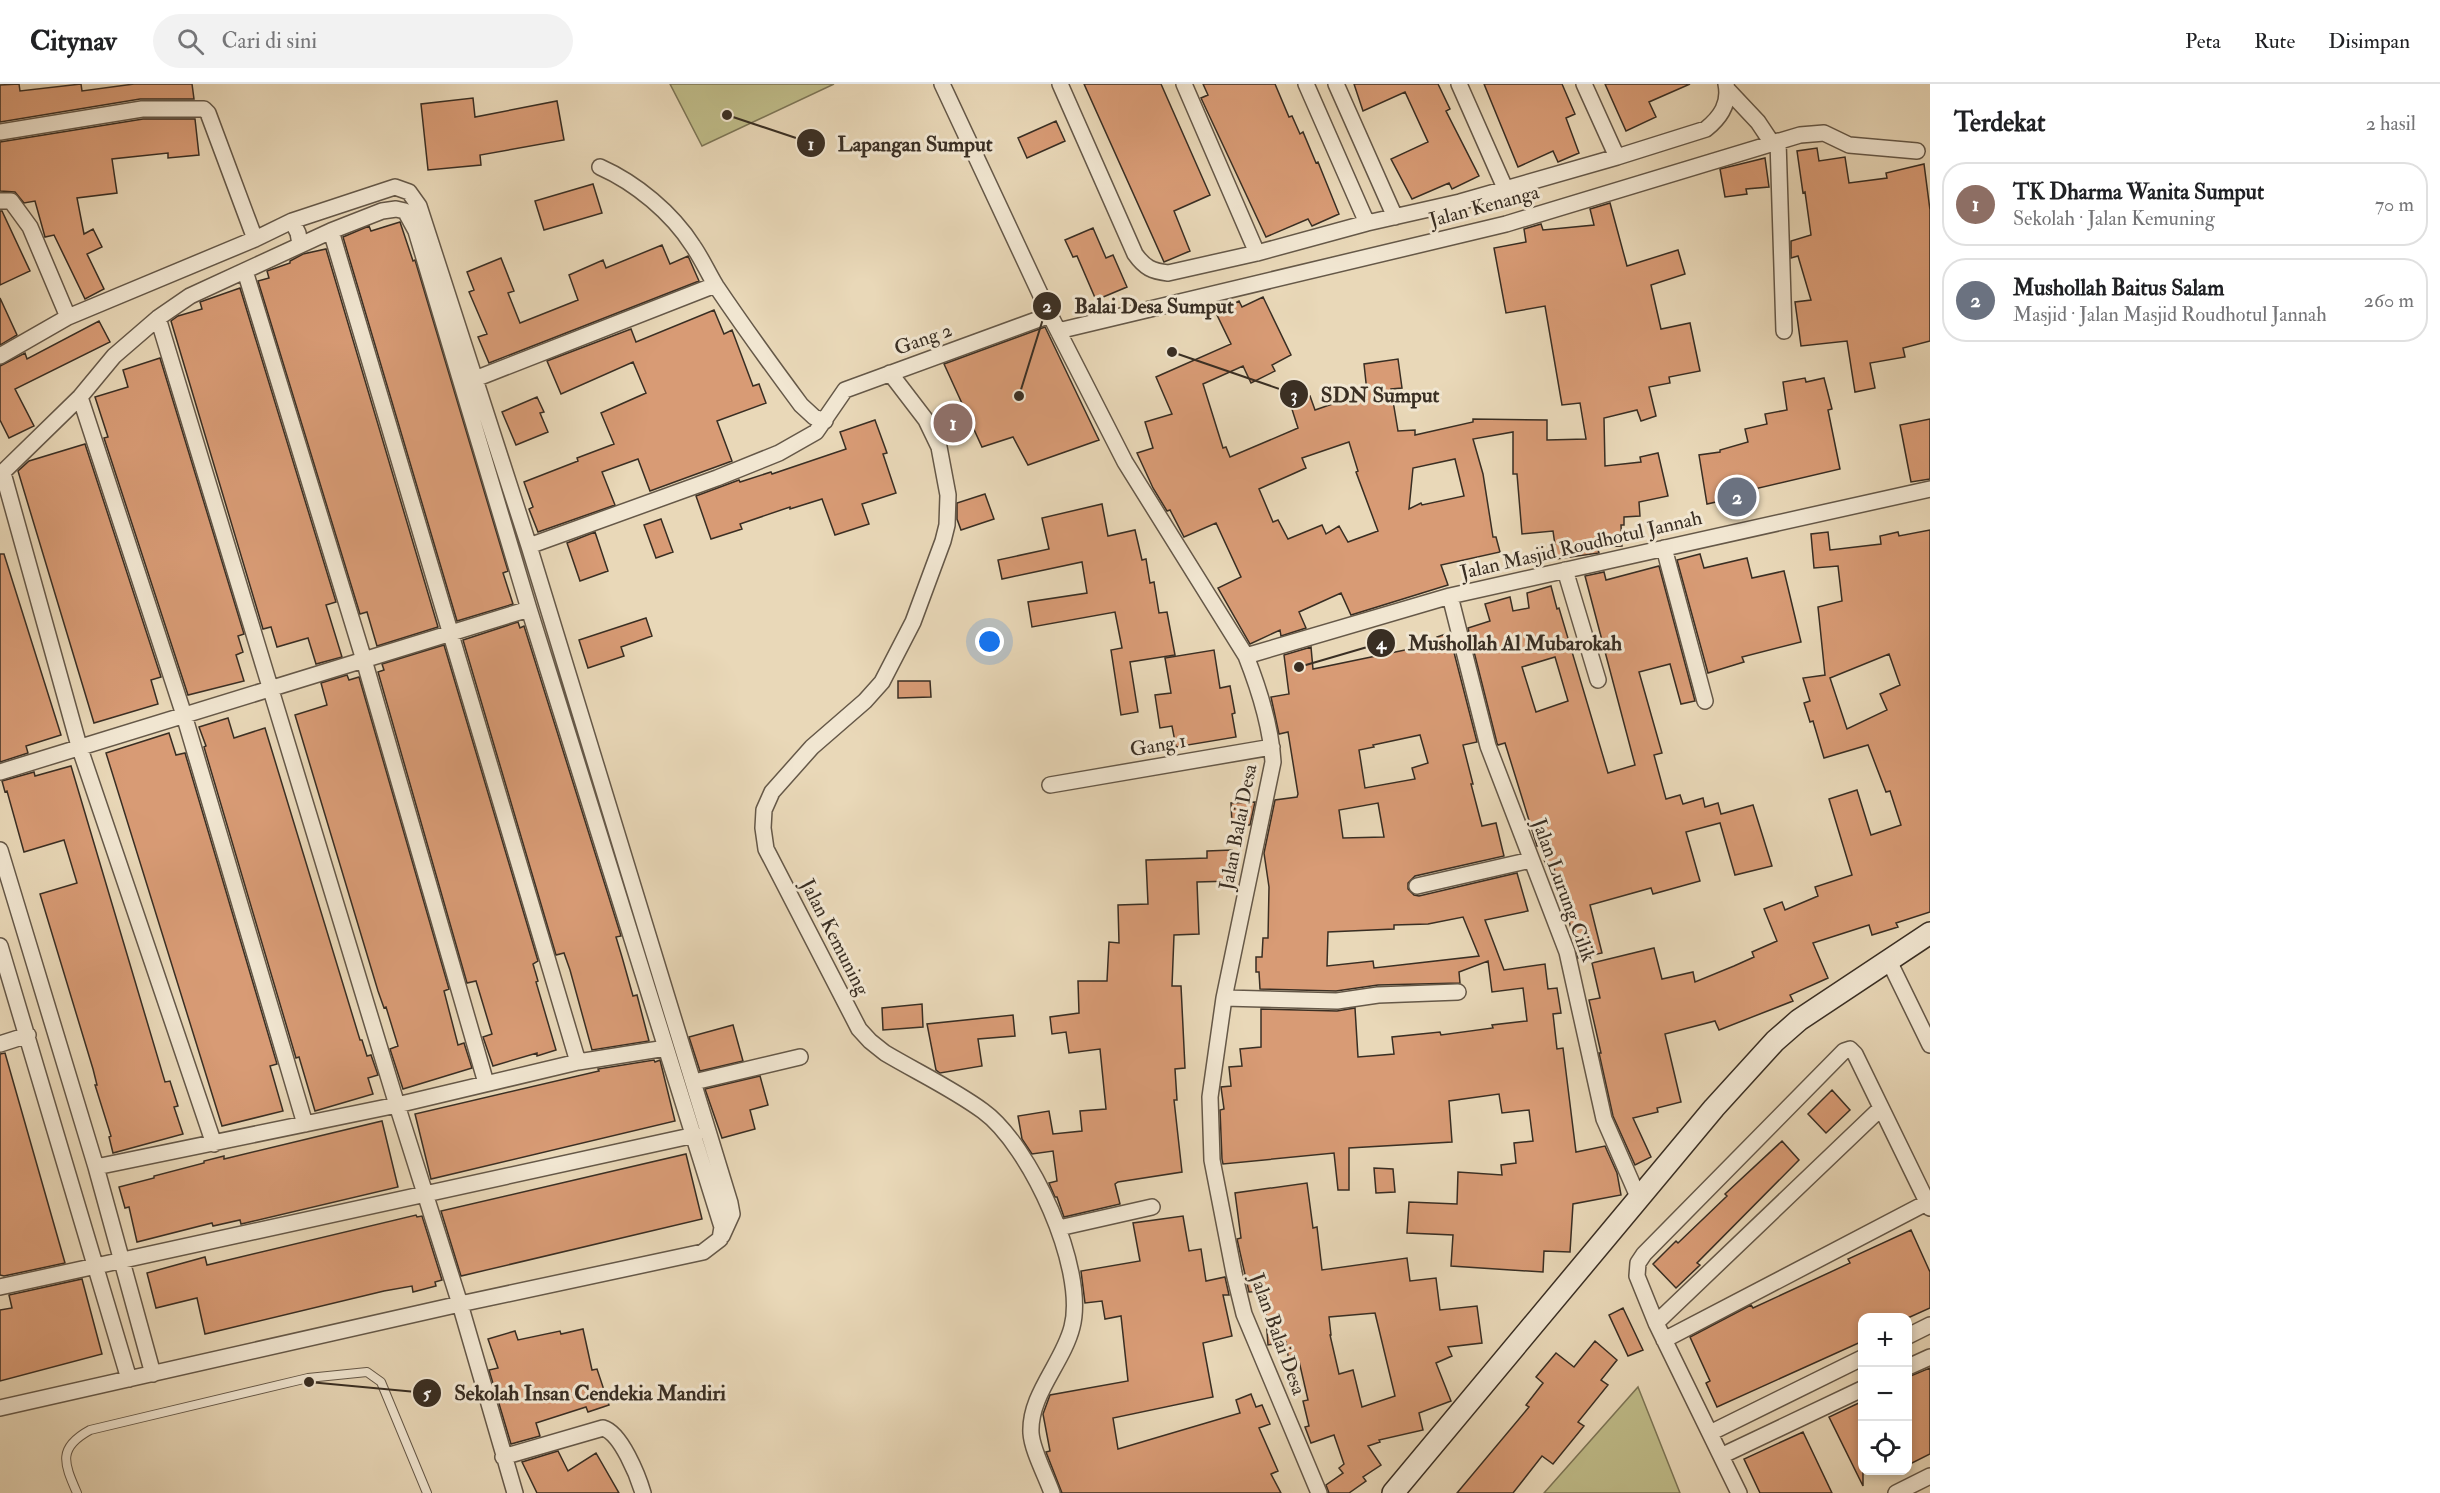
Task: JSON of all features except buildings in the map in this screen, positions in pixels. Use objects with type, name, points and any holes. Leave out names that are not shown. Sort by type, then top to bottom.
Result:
[{"type":"main road","points":[[1393,1493],[1714,1108],[1775,1041],[1799,1020],[1930,933]]},
{"type":"street","name":"Jalan Balai Desa","points":[[942,84],[1050,315],[1125,462],[1246,656],[1254,677],[1272,747],[1273,762],[1268,796],[1224,998],[1210,1097],[1212,1160],[1233,1273],[1244,1314],[1319,1493]]},
{"type":"street","points":[[1060,84],[1135,254],[1143,266],[1154,272],[1168,273],[1257,253],[1504,188],[1617,157],[1706,129],[1716,121],[1725,107],[1726,86]]},
{"type":"street","points":[[1184,84],[1257,253]]},
{"type":"street","points":[[1306,84],[1366,223]]},
{"type":"street","points":[[1336,84],[1395,217]]},
{"type":"street","points":[[1459,84],[1504,188]]},
{"type":"street","points":[[1584,84],[1617,157]]},
{"type":"street","points":[[1726,86],[1775,142],[1784,331]]},
{"type":"street","points":[[0,132],[142,109],[204,109],[208,113],[255,239]]},
{"type":"street","name":"Jalan Kenanga","points":[[1058,331],[1506,224],[1775,142],[1818,133],[1849,145],[1917,151]]},
{"type":"street","points":[[600,167],[616,174],[665,212],[679,226],[694,247],[715,285],[801,405],[814,417],[825,421]]},
{"type":"street","points":[[0,356],[68,317],[255,239],[292,221],[395,188],[410,192],[419,206],[529,546],[694,1082],[732,1214],[720,1239],[703,1252],[460,1304],[0,1408]]},
{"type":"street","points":[[0,201],[11,201],[25,219],[68,317]]},
{"type":"street","points":[[214,1144],[79,746],[1,474],[80,397],[114,356],[158,318],[190,296],[300,244],[382,211],[396,209],[405,211],[412,220],[529,609],[695,1135],[722,1227],[720,1239]]},
{"type":"street","points":[[292,221],[300,244]]},
{"type":"street","points":[[331,231],[578,1062]]},
{"type":"street","points":[[244,271],[364,660],[486,1083]]},
{"type":"street","points":[[475,379],[715,285]]},
{"type":"street","name":"Gang 2","points":[[529,546],[717,478],[779,453],[816,432],[845,390],[1050,315]]},
{"type":"street","points":[[158,318],[397,1105],[460,1304],[515,1493]]},
{"type":"street","name":"Jalan Kemuning","points":[[890,373],[926,420],[939,447],[948,495],[947,525],[943,542],[913,622],[882,682],[865,701],[812,747],[772,792],[764,810],[763,828],[766,849],[859,1029],[885,1053],[984,1111],[1001,1127],[1018,1148],[1059,1228],[1074,1289],[1072,1327],[1031,1418],[1031,1435],[1052,1493]]},
{"type":"street","points":[[80,397],[184,715],[305,1124]]},
{"type":"street","name":"Jalan Masjid Roudhotul Jannah","points":[[1246,656],[1450,596],[1930,489]]},
{"type":"street","points":[[1664,548],[1705,700]]},
{"type":"street","points":[[1565,570],[1598,680]]},
{"type":"street","name":"Jalan Lurung Cilik","points":[[1450,596],[1488,746],[1567,952],[1604,1119],[1639,1199]]},
{"type":"street","points":[[0,772],[529,609]]},
{"type":"street","name":"Gang 1","points":[[1050,785],[1272,747]]},
{"type":"street","points":[[0,850],[96,1167],[153,1374]]},
{"type":"street","points":[[1417,886],[1531,860]]},
{"type":"street","points":[[0,946],[129,1379]]},
{"type":"street","points":[[6,966],[31,958]]},
{"type":"street","points":[[1889,961],[1930,1045]]},
{"type":"street","points":[[1224,998],[1337,1001],[1378,995],[1458,992]]},
{"type":"street","points":[[0,1044],[28,1035]]},
{"type":"street","points":[[96,1167],[397,1105],[578,1062],[666,1048]]},
{"type":"street","points":[[1664,1340],[1929,1204],[1855,1054],[1850,1049],[1844,1051],[1644,1254],[1638,1263],[1637,1276],[1656,1323],[1664,1340],[1710,1433],[1722,1456],[1739,1493]]},
{"type":"street","points":[[694,1082],[800,1057]]},
{"type":"street","points":[[1656,1323],[1881,1108]]},
{"type":"street","points":[[0,1287],[96,1264],[695,1135]]},
{"type":"street","points":[[1059,1228],[1152,1207]]},
{"type":"street","points":[[1912,1334],[1930,1325]]},
{"type":"street","points":[[1912,1365],[1930,1357]]},
{"type":"street","points":[[1710,1433],[1858,1360]]},
{"type":"street","points":[[1722,1456],[1858,1391]]},
{"type":"street","points":[[503,1457],[603,1428],[610,1430],[618,1438],[643,1493]]},
{"type":"street","points":[[1896,1493],[1930,1476]]},
{"type":"lane","points":[[77,1493],[68,1473],[67,1448],[76,1438],[90,1430],[308,1378],[368,1372],[381,1382],[427,1493]]},
{"type":"shaded area","points":[[670,84],[834,84],[702,146]]},
{"type":"shaded area","points":[[1638,1387],[1680,1493],[1544,1493]]},
{"type":"place","name":"Lapangan Sumput","points":[[727,115]]},
{"type":"place","name":"SDN Sumput","points":[[1172,352]]},
{"type":"place","name":"Balai Desa Sumput","points":[[1019,396]]},
{"type":"place","name":"TK Dharma Wanita Sumput","points":[[953,423]]},
{"type":"place","name":"Mushollah Baitus Salam","points":[[1737,497]]},
{"type":"place","name":"Mushollah Al Mubarokah","points":[[1299,667]]},
{"type":"place","name":"Sekolah Insan Cendekia Mandiri","points":[[309,1382]]}]
